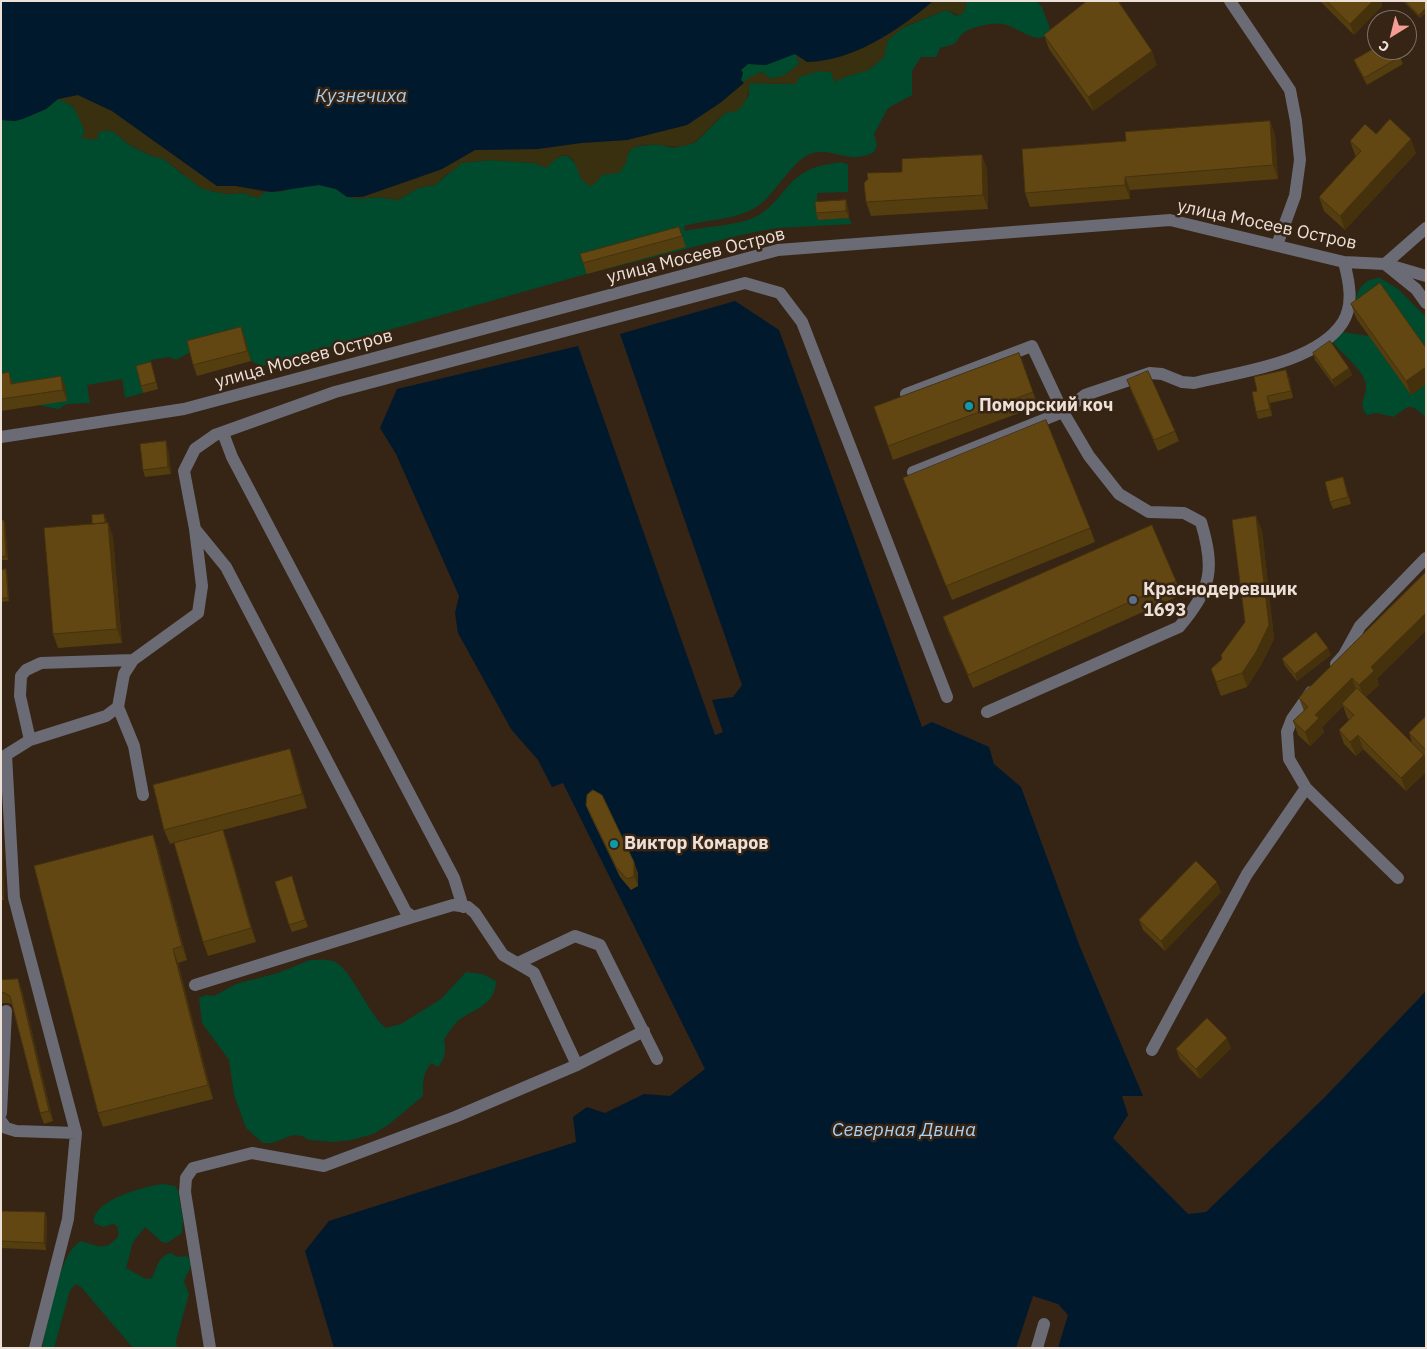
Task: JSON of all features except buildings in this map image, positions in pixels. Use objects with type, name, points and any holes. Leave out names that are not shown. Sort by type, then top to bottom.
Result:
[{"type":"street","points":[[1230,1],[1290,90],[1296,121],[1300,160],[1295,196],[1277,245]]},
{"type":"street","name":"улица Мосеев Остров","points":[[1,437],[184,409],[778,250],[1170,220],[1344,262],[1385,264],[1426,276]]},
{"type":"street","points":[[1426,228],[1385,264],[1416,289],[1426,304]]},
{"type":"street","points":[[912,472],[1063,412],[1086,394],[1150,374],[1162,374],[1182,382],[1194,383],[1280,362],[1311,350],[1332,335],[1344,321],[1349,306],[1350,285],[1344,262]]},
{"type":"street","points":[[143,795],[134,746],[118,707],[124,674],[134,660],[198,613],[202,586],[195,529],[184,471],[196,449],[223,433],[335,392],[745,283],[780,293],[802,322],[947,697]]},
{"type":"street","points":[[906,394],[1032,346],[1063,412],[1089,456],[1119,494],[1149,512],[1184,512],[1201,522],[1209,547],[1210,572],[1198,605],[1179,627],[987,712]]},
{"type":"street","points":[[223,433],[232,456],[454,878],[463,907]]},
{"type":"street","points":[[195,529],[226,567],[406,912],[413,918]]},
{"type":"street","points":[[1398,878],[1306,788],[1289,759],[1287,732],[1302,702],[1344,654],[1360,626],[1426,558]]},
{"type":"street","points":[[30,740],[20,696],[21,676],[26,670],[41,664],[134,660]]},
{"type":"street","points":[[36,1348],[68,1218],[76,1133],[14,898],[6,755],[30,740],[106,716],[118,707]]},
{"type":"street","points":[[1152,1050],[1247,874],[1306,788]]},
{"type":"street","points":[[195,985],[453,905],[463,907],[475,912],[504,955],[534,973],[578,1065]]},
{"type":"street","points":[[518,963],[575,936],[600,945],[657,1059]]},
{"type":"street","points":[[2,1109],[6,1011]]},
{"type":"street","points":[[210,1348],[185,1192],[186,1178],[193,1168],[252,1153],[324,1166],[455,1118],[578,1065],[644,1031]]},
{"type":"street","points":[[1,1121],[6,1128],[16,1131],[76,1133]]},
{"type":"street","points":[[1037,1348],[1044,1324]]},
{"type":"green space","points":[[965,1],[1036,1],[1042,7],[1050,29],[1046,36],[1041,38],[1036,38],[1003,24],[982,26],[966,31],[954,44],[940,48],[936,57],[921,57],[912,71],[912,95],[888,108],[874,134],[877,145],[874,152],[856,157],[826,152],[810,154],[798,162],[767,198],[754,209],[735,216],[684,226],[685,231],[730,224],[753,218],[764,212],[804,173],[815,167],[839,163],[848,165],[848,192],[817,193],[818,220],[849,218],[852,224],[777,228],[745,234],[586,274],[262,366],[251,361],[245,338],[191,352],[176,360],[170,357],[150,360],[153,369],[138,373],[143,393],[125,398],[122,379],[87,385],[90,403],[67,404],[58,409],[38,405],[1,385],[1,120],[15,121],[46,109],[58,99],[69,104],[76,111],[85,131],[82,137],[107,130],[114,132],[128,144],[149,155],[164,159],[182,174],[211,191],[227,194],[243,193],[258,198],[265,192],[280,192],[295,187],[319,185],[336,189],[347,197],[358,199],[378,197],[398,200],[418,188],[435,185],[461,163],[490,160],[535,163],[540,166],[562,156],[568,156],[595,184],[598,178],[626,157],[633,147],[657,144],[673,148],[696,142],[725,113],[736,111],[749,95],[749,83],[795,84],[799,77],[818,71],[831,72],[835,82],[841,78],[872,68],[877,61],[881,60],[888,40],[902,28],[946,10],[957,16],[966,8]]},
{"type":"green space","points":[[796,53],[799,64],[785,75],[771,79],[762,72],[744,83],[741,80],[743,73],[741,70],[748,64],[766,65]]},
{"type":"green space","points":[[1380,278],[1398,289],[1426,317],[1426,354],[1354,303],[1362,285],[1369,280]]},
{"type":"green space","points":[[1342,332],[1369,336],[1411,395],[1426,384],[1426,417],[1412,407],[1406,408],[1393,417],[1377,413],[1367,415],[1363,407],[1366,389],[1364,379],[1357,368],[1333,342]]},
{"type":"green space","points":[[310,960],[330,960],[339,965],[353,981],[373,1013],[386,1028],[401,1024],[441,999],[466,972],[482,974],[496,981],[495,989],[488,1001],[459,1020],[444,1039],[444,1057],[438,1067],[431,1063],[428,1067],[424,1079],[423,1096],[388,1125],[373,1134],[351,1140],[333,1142],[309,1140],[302,1136],[293,1135],[272,1143],[263,1143],[246,1128],[234,1095],[229,1060],[202,1023],[199,998],[206,995],[214,996],[236,984],[278,973]]},
{"type":"green space","points":[[163,1184],[175,1186],[178,1190],[183,1220],[182,1233],[167,1243],[162,1242],[145,1227],[133,1242],[126,1268],[146,1279],[152,1278],[160,1260],[170,1253],[178,1257],[187,1256],[190,1260],[191,1266],[184,1282],[189,1294],[176,1341],[177,1348],[133,1348],[81,1287],[76,1284],[70,1290],[54,1348],[42,1348],[60,1273],[73,1248],[81,1241],[97,1246],[106,1246],[119,1235],[117,1226],[113,1224],[103,1227],[94,1223],[95,1215],[101,1207],[110,1201],[133,1191]]},
{"type":"sand","points":[[933,1],[965,1],[966,8],[961,15],[946,10],[905,26],[888,40],[884,57],[869,70],[845,77],[835,83],[831,72],[818,71],[799,77],[796,84],[750,83],[744,104],[737,110],[725,113],[693,143],[685,146],[644,145],[637,147],[629,151],[626,163],[619,173],[602,175],[595,184],[589,186],[583,181],[572,159],[566,155],[559,157],[545,168],[535,163],[490,160],[461,163],[435,185],[418,188],[398,200],[378,197],[358,199],[347,197],[362,197],[418,178],[442,169],[475,150],[538,149],[581,143],[627,140],[687,125],[720,103],[748,78],[762,72],[771,79],[785,75],[799,64],[796,53],[807,62],[841,56],[858,50],[890,33]]},
{"type":"sand","points":[[78,95],[112,111],[217,186],[236,186],[265,192],[258,198],[243,193],[227,194],[202,189],[164,159],[149,155],[128,144],[114,132],[107,130],[99,132],[97,140],[82,138],[85,131],[73,106],[58,99]]},
{"type":"water","name":"Кузнечиха","points":[[1,1],[933,1],[905,23],[875,42],[841,56],[807,62],[795,54],[766,65],[748,64],[741,70],[743,73],[741,80],[744,83],[720,103],[687,125],[627,140],[581,143],[538,149],[475,150],[442,169],[362,197],[347,197],[336,189],[319,185],[272,192],[236,186],[217,186],[112,111],[78,95],[58,99],[46,109],[23,119],[15,121],[1,120]]},
{"type":"water","name":"Северная Двина","points":[[735,301],[779,330],[922,727],[932,722],[989,747],[994,764],[1021,787],[1080,947],[1143,1096],[1122,1096],[1128,1115],[1113,1138],[1188,1214],[1206,1212],[1325,1097],[1426,991],[1426,1348],[1058,1348],[1068,1315],[1058,1304],[1033,1296],[1016,1348],[334,1348],[305,1251],[329,1221],[576,1142],[573,1117],[587,1107],[605,1113],[644,1094],[670,1096],[705,1069],[563,783],[552,787],[538,760],[511,729],[458,633],[455,613],[459,596],[396,454],[380,428],[397,389],[578,346],[715,735],[723,732],[712,700],[733,697],[742,685],[620,334]]},
{"type":"place","name":"Поморский коч","points":[[969,406]]},
{"type":"place","name":"Краснодеревщик 1693","points":[[1133,600]]},
{"type":"place","name":"Виктор Комаров","points":[[614,844]]}]
